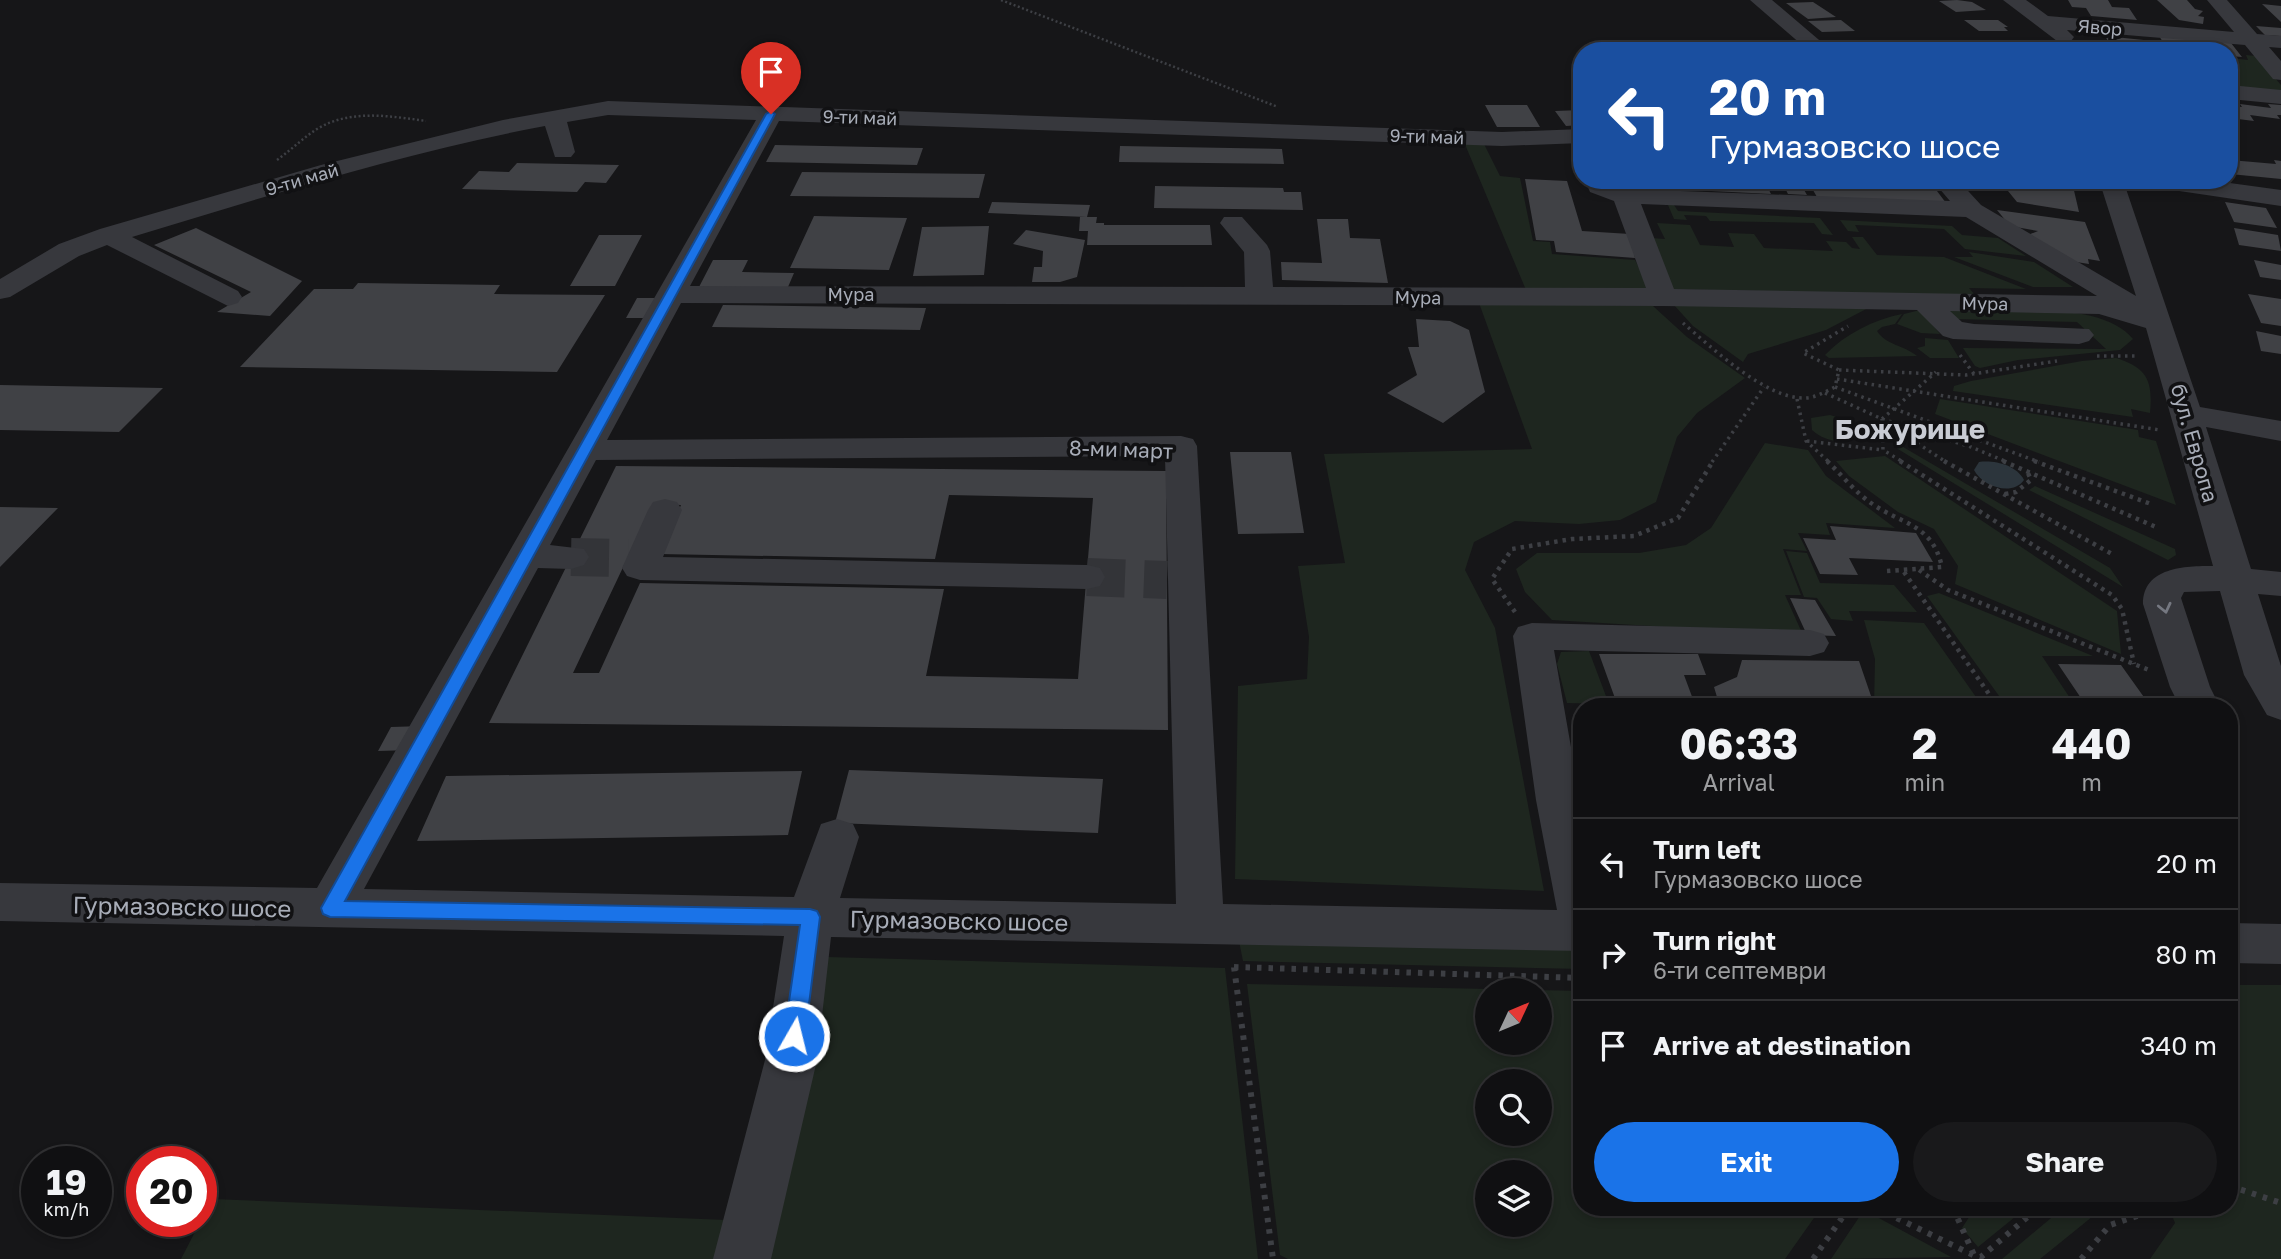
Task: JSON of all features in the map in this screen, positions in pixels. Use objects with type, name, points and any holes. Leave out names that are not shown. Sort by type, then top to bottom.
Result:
[{"type":"street","points":[[1760,0],[1811,42]]},
{"type":"street","points":[[2013,0],[2045,22],[2067,42]]},
{"type":"street","points":[[2217,0],[2281,74]]},
{"type":"street","points":[[2140,11],[2182,33]]},
{"type":"street","name":"Явор","points":[[2045,22],[2281,42]]},
{"type":"street","points":[[2238,93],[2281,97]]},
{"type":"street","name":"9-ти май","points":[[0,291],[69,250],[109,234],[330,170],[554,116],[608,108],[654,107],[771,114],[1502,139],[1573,136]]},
{"type":"street","points":[[330,908],[674,294],[771,114]]},
{"type":"street","points":[[554,116],[563,152]]},
{"type":"street","points":[[1605,189],[1625,196],[1972,210]]},
{"type":"street","points":[[1952,189],[1972,210],[2160,323]]},
{"type":"street","name":"бул. Европа","points":[[2114,189],[2160,323],[2264,675],[2281,705]]},
{"type":"street","points":[[2216,189],[2281,198]]},
{"type":"street","points":[[1625,196],[1659,298]]},
{"type":"street","points":[[1233,223],[1257,251],[1262,308]]},
{"type":"street","points":[[109,234],[228,297]]},
{"type":"street","name":"Мура","points":[[674,294],[1262,308],[1391,322],[1420,316],[1459,316],[1481,310],[1493,298],[2101,305],[2160,323]]},
{"type":"street","points":[[1911,302],[1953,330],[2087,345]]},
{"type":"street","points":[[2189,425],[2281,431]]},
{"type":"street","name":"8-ми март","points":[[586,450],[1181,446],[1177,580],[1220,939]]},
{"type":"street","points":[[665,510],[636,558],[640,568],[1087,577]]},
{"type":"street","points":[[527,556],[571,557]]},
{"type":"street","points":[[2195,697],[2162,604],[2162,592],[2168,584],[2179,580],[2234,579],[2281,584]]},
{"type":"street","points":[[1573,830],[1570,800],[1532,636],[1810,643]]},
{"type":"street","points":[[742,1259],[791,1060],[810,917],[837,837]]},
{"type":"street","name":"Гурмазовско шосе","points":[[0,902],[810,917],[1220,939],[1573,931]]},
{"type":"path","points":[[1000,0],[1271,103],[1325,133]]},
{"type":"path","points":[[1659,298],[1764,387],[1797,399],[1824,393],[1835,387],[1839,370]]},
{"type":"path","points":[[1911,302],[1803,353],[1839,370],[1966,375],[2057,361]]},
{"type":"path","points":[[2087,345],[2171,361]]},
{"type":"path","points":[[1882,419],[1936,372]]},
{"type":"path","points":[[1837,379],[2189,425]]},
{"type":"path","points":[[1532,636],[1492,579],[1512,549],[1572,539],[1634,536],[1678,518],[1730,433],[1764,387]]},
{"type":"path","points":[[1835,387],[2151,504]]},
{"type":"path","points":[[1824,393],[1882,419],[1971,447],[2156,527]]},
{"type":"path","points":[[1797,399],[1806,441],[1871,503],[1925,532],[1939,554],[1942,567],[1904,572],[1887,571]]},
{"type":"path","points":[[1882,419],[1883,450]]},
{"type":"path","points":[[1882,419],[1947,463],[2112,554]]},
{"type":"path","points":[[1806,441],[1883,450],[2112,595],[2122,610],[2134,664]]},
{"type":"path","points":[[2005,494],[2016,492],[2031,480],[2027,470]]},
{"type":"path","points":[[1919,570],[1948,590],[2134,664],[2195,697]]},
{"type":"path","points":[[1904,572],[1992,698]]},
{"type":"path","points":[[1273,1259],[1220,939],[1573,977]]},
{"type":"path","points":[[2238,1189],[2281,1203]]},
{"type":"path","points":[[1813,1259],[1843,1216]]},
{"type":"path","points":[[1893,1216],[1979,1258]]},
{"type":"path","points":[[1957,1216],[1979,1258]]},
{"type":"path","points":[[1979,1258],[2029,1216]]},
{"type":"path","points":[[2081,1259],[2110,1225],[2139,1216]]},
{"type":"shaded area","points":[[2246,55],[2256,56],[2281,85],[2281,94],[2278,91],[2238,87],[2238,59],[2248,60]]},
{"type":"shaded area","points":[[1464,142],[1483,142],[1500,176],[1520,178],[1533,241],[1550,242],[1552,254],[1635,260],[1652,292],[1526,290]]},
{"type":"shaded area","points":[[1668,205],[1674,205],[1678,211],[1820,218],[1833,235],[1822,234],[1814,223],[1710,221],[1706,216],[1684,215],[1687,220],[1674,219]]},
{"type":"shaded area","points":[[1840,220],[1952,226],[1962,235],[1998,238],[2026,256],[1965,249],[1944,229],[1855,225],[1859,232],[1848,231]]},
{"type":"shaded area","points":[[1657,223],[1690,225],[1700,245],[1734,247],[1728,233],[1754,234],[1764,248],[1833,251],[1826,241],[1846,242],[1852,248],[1860,249],[1852,237],[1863,237],[1877,255],[1944,257],[2026,289],[1969,288],[1976,296],[1669,289],[1651,238],[1665,239]]},
{"type":"shaded area","points":[[1969,252],[2034,262],[2073,287],[2033,287],[1954,257],[1973,257]]},
{"type":"shaded area","points":[[1479,303],[1653,306],[1687,337],[1745,378],[1697,413],[1677,437],[1656,502],[1620,520],[1579,524],[1515,521],[1474,542],[1465,570],[1495,628],[1544,891],[1235,879],[1238,686],[1307,679],[1309,637],[1298,566],[1345,563],[1324,454],[1532,449]]},
{"type":"shaded area","points":[[1674,305],[1872,306],[1826,330],[1748,354],[1743,362],[1693,326]]},
{"type":"shaded area","points":[[2019,309],[2073,313],[2118,326],[2133,339],[2120,350],[2018,360],[1980,368],[1975,366],[1963,348],[2106,349],[2077,322],[1954,319],[1946,310]]},
{"type":"shaded area","points":[[1920,310],[1940,334],[1921,333],[1897,324],[1904,314]]},
{"type":"shaded area","points":[[1902,314],[1895,324],[1877,331],[1886,340],[1917,356],[1829,358],[1825,355],[1860,329]]},
{"type":"shaded area","points":[[1925,338],[1948,340],[1959,358],[1930,358],[1917,348],[1925,346]]},
{"type":"shaded area","points":[[2116,358],[2135,366],[2146,377],[2150,392],[2150,413],[2131,409],[2133,417],[1953,391],[1954,386],[1971,381],[2082,361]]},
{"type":"shaded area","points":[[1940,399],[2138,430],[2139,437],[2156,441],[2176,505],[1935,414]]},
{"type":"shaded area","points":[[1830,415],[1846,420],[1857,428],[1857,437],[1834,441],[1812,430],[1811,418]]},
{"type":"shaded area","points":[[1765,443],[1808,450],[1826,476],[1895,528],[1826,523],[1830,535],[1798,533],[1807,551],[1783,549],[1801,595],[1785,595],[1803,635],[1552,620],[1525,592],[1516,569],[1537,553],[1639,553],[1686,545],[1711,528]]},
{"type":"shaded area","points":[[1898,444],[2110,568],[2123,587],[1893,446]]},
{"type":"shaded area","points":[[1885,456],[2117,611],[2121,654],[1955,584],[1958,566],[1934,529],[1898,512],[1849,476],[1836,461]]},
{"type":"shaded area","points":[[1979,462],[2005,465],[2016,471],[2024,480],[2012,488],[1990,485],[1974,470]]},
{"type":"shaded area","points":[[2035,486],[2175,549],[2176,555],[2168,560],[2029,490]]},
{"type":"shaded area","points":[[1786,551],[1807,553],[1820,583],[1894,585],[1917,612],[1849,611],[1853,621],[1831,619],[1817,598],[1804,597]]},
{"type":"shaded area","points":[[1939,593],[2093,656],[2042,656],[2070,698],[2001,698],[1927,596]]},
{"type":"shaded area","points":[[1864,620],[1924,623],[1977,698],[1874,698],[1875,659]]},
{"type":"shaded area","points":[[1589,651],[1607,698],[1573,698],[1573,703],[1567,703],[1557,664],[1561,652]]},
{"type":"shaded area","points":[[1239,941],[1573,947],[1573,969],[1243,961]]},
{"type":"shaded area","points":[[827,957],[1225,968],[1258,1259],[754,1259]]},
{"type":"shaded area","points":[[1247,984],[1475,989],[1475,1055],[1552,1055],[1552,990],[1573,991],[1573,1216],[1815,1216],[1785,1259],[1288,1259],[1280,1255]]},
{"type":"shaded area","points":[[2238,985],[2281,985],[2281,1259],[2150,1259],[2175,1223],[2172,1216],[2238,1216]]},
{"type":"shaded area","points":[[217,1199],[726,1220],[719,1259],[181,1259],[192,1237],[217,1237]]},
{"type":"shaded area","points":[[1860,1216],[1875,1216],[1951,1257],[1831,1259]]},
{"type":"shaded area","points":[[1970,1216],[2016,1216],[1978,1247],[1962,1228]]},
{"type":"shaded area","points":[[2053,1216],[2093,1216],[2040,1259],[2002,1259]]},
{"type":"building","points":[[2068,0],[2108,0],[2112,7],[2129,8],[2137,20],[2091,16],[2086,8],[2072,7]]},
{"type":"building","points":[[2157,0],[2187,0],[2195,9],[2203,11],[2198,16],[2204,17],[2203,24],[2179,20]]},
{"type":"building","points":[[1939,1],[1972,2],[1986,10],[1956,12]]},
{"type":"building","points":[[1813,2],[1836,17],[1808,19],[1786,3]]},
{"type":"building","points":[[2262,4],[2281,6],[2281,22]]},
{"type":"building","points":[[1841,20],[1855,31],[1822,32],[1808,21]]},
{"type":"building","points":[[1964,20],[1998,20],[2008,27],[2004,27],[2008,31],[1979,31]]},
{"type":"building","points":[[2256,26],[2281,28],[2281,36],[2265,35]]},
{"type":"building","points":[[2105,36],[2163,42],[2108,42]]},
{"type":"building","points":[[2159,36],[2221,42],[2163,42]]},
{"type":"building","points":[[1985,40],[2014,42],[1988,42]]},
{"type":"building","points":[[2240,104],[2271,108],[2268,104],[2281,105],[2281,115],[2277,115],[2280,119],[2250,115],[2254,121],[2238,119],[2238,107],[2242,107]]},
{"type":"building","points":[[1485,105],[1527,105],[1540,127],[1497,127]]},
{"type":"building","points":[[1573,110],[1573,126],[1566,126],[1555,111]]},
{"type":"building","points":[[775,145],[923,148],[917,165],[766,162]]},
{"type":"building","points":[[1120,146],[1282,149],[1284,164],[1119,162]]},
{"type":"building","points":[[2274,160],[2281,161],[2281,179],[2238,175],[2238,161],[2276,164]]},
{"type":"building","points":[[517,163],[619,165],[606,183],[585,182],[577,192],[462,189],[479,171],[509,172]]},
{"type":"building","points":[[802,172],[985,174],[979,198],[790,196]]},
{"type":"building","points":[[1525,179],[1567,181],[1582,231],[1630,234],[1635,258],[1556,252],[1554,241],[1536,240]]},
{"type":"building","points":[[1155,186],[1283,188],[1284,192],[1301,192],[1303,210],[1154,208]]},
{"type":"building","points":[[1671,189],[1768,189],[1771,194]]},
{"type":"building","points":[[1786,189],[1804,189],[1807,195],[1788,194]]},
{"type":"building","points":[[1812,189],[1936,189],[1946,203],[1817,197]]},
{"type":"building","points":[[2006,189],[2074,189],[2079,212],[2017,202]]},
{"type":"building","points":[[992,202],[1090,205],[1087,217],[988,213]]},
{"type":"building","points":[[2225,202],[2266,208],[2277,228],[2234,222]]},
{"type":"building","points":[[1997,210],[2085,222],[2100,261],[2088,259],[2089,264],[2057,259],[2023,237],[2038,231],[2010,226]]},
{"type":"building","points":[[814,216],[907,218],[889,270],[790,268]]},
{"type":"building","points":[[1080,217],[1097,217],[1096,223],[1104,225],[1210,225],[1212,245],[1087,245],[1088,231],[1079,231]]},
{"type":"building","points":[[1317,219],[1348,219],[1350,238],[1380,239],[1388,283],[1282,280],[1281,262],[1322,263]]},
{"type":"building","points":[[989,226],[984,275],[913,276],[922,227]]},
{"type":"building","points":[[196,228],[302,281],[270,316],[217,312],[251,292],[154,245]]},
{"type":"building","points":[[2234,228],[2278,235],[2281,251],[2239,245]]},
{"type":"building","points":[[1026,230],[1085,240],[1077,277],[1060,282],[1032,282],[1034,267],[1042,267],[1043,251],[1013,244]]},
{"type":"building","points":[[599,235],[642,235],[615,286],[570,286]]},
{"type":"building","points":[[713,260],[748,260],[742,272],[794,273],[788,287],[699,287]]},
{"type":"building","points":[[2254,260],[2281,265],[2281,280],[2260,277]]},
{"type":"building","points":[[358,283],[500,285],[494,294],[605,295],[557,372],[240,367],[314,289],[353,289]]},
{"type":"building","points":[[2248,294],[2281,299],[2281,326],[2261,323]]},
{"type":"building","points":[[637,298],[663,298],[652,318],[626,318]]},
{"type":"building","points":[[723,305],[926,308],[920,330],[712,327]]},
{"type":"building","points":[[1416,319],[1450,321],[1469,330],[1485,392],[1443,423],[1387,393],[1417,375],[1408,347],[1419,347]]},
{"type":"building","points":[[2256,331],[2281,336],[2281,354],[2261,351]]},
{"type":"building","points":[[0,385],[163,388],[119,432],[0,430]]},
{"type":"building","points":[[1230,452],[1291,452],[1304,533],[1238,534]]},
{"type":"building","points":[[616,466],[1166,471],[1168,730],[489,723]],"holes":[[[949,495],[1093,498],[1078,679],[926,676],[944,589],[640,583],[599,673],[573,673],[653,504],[681,505],[659,554],[935,559]]]},
{"type":"building","points":[[0,507],[58,508],[0,567]]},
{"type":"building","points":[[1830,526],[1916,533],[1933,562],[1849,558],[1858,575],[1820,574],[1803,538],[1836,540]]},
{"type":"building","points":[[1790,598],[1815,600],[1836,636],[1807,635]]},
{"type":"building","points":[[1599,654],[1698,654],[1706,675],[1684,675],[1693,698],[1615,698]]},
{"type":"building","points":[[1742,660],[1859,661],[1871,698],[1717,698],[1714,687],[1737,677]]},
{"type":"building","points":[[2058,664],[2121,665],[2145,698],[2081,698]]},
{"type":"building","points":[[424,726],[412,750],[378,751],[391,727]]},
{"type":"building","points":[[849,770],[1103,779],[1098,833],[835,823]]},
{"type":"building","points":[[802,771],[788,835],[417,841],[446,776]]},
{"type":"tunnel","points":[[571,557],[628,558]]},
{"type":"tunnel","points":[[1087,577],[1167,580]]},
{"type":"district","name":"Божурище","points":[[1910,428]]},
{"type":"route","points":[[771,114],[674,294],[330,908],[810,917],[794,1036]]}]
